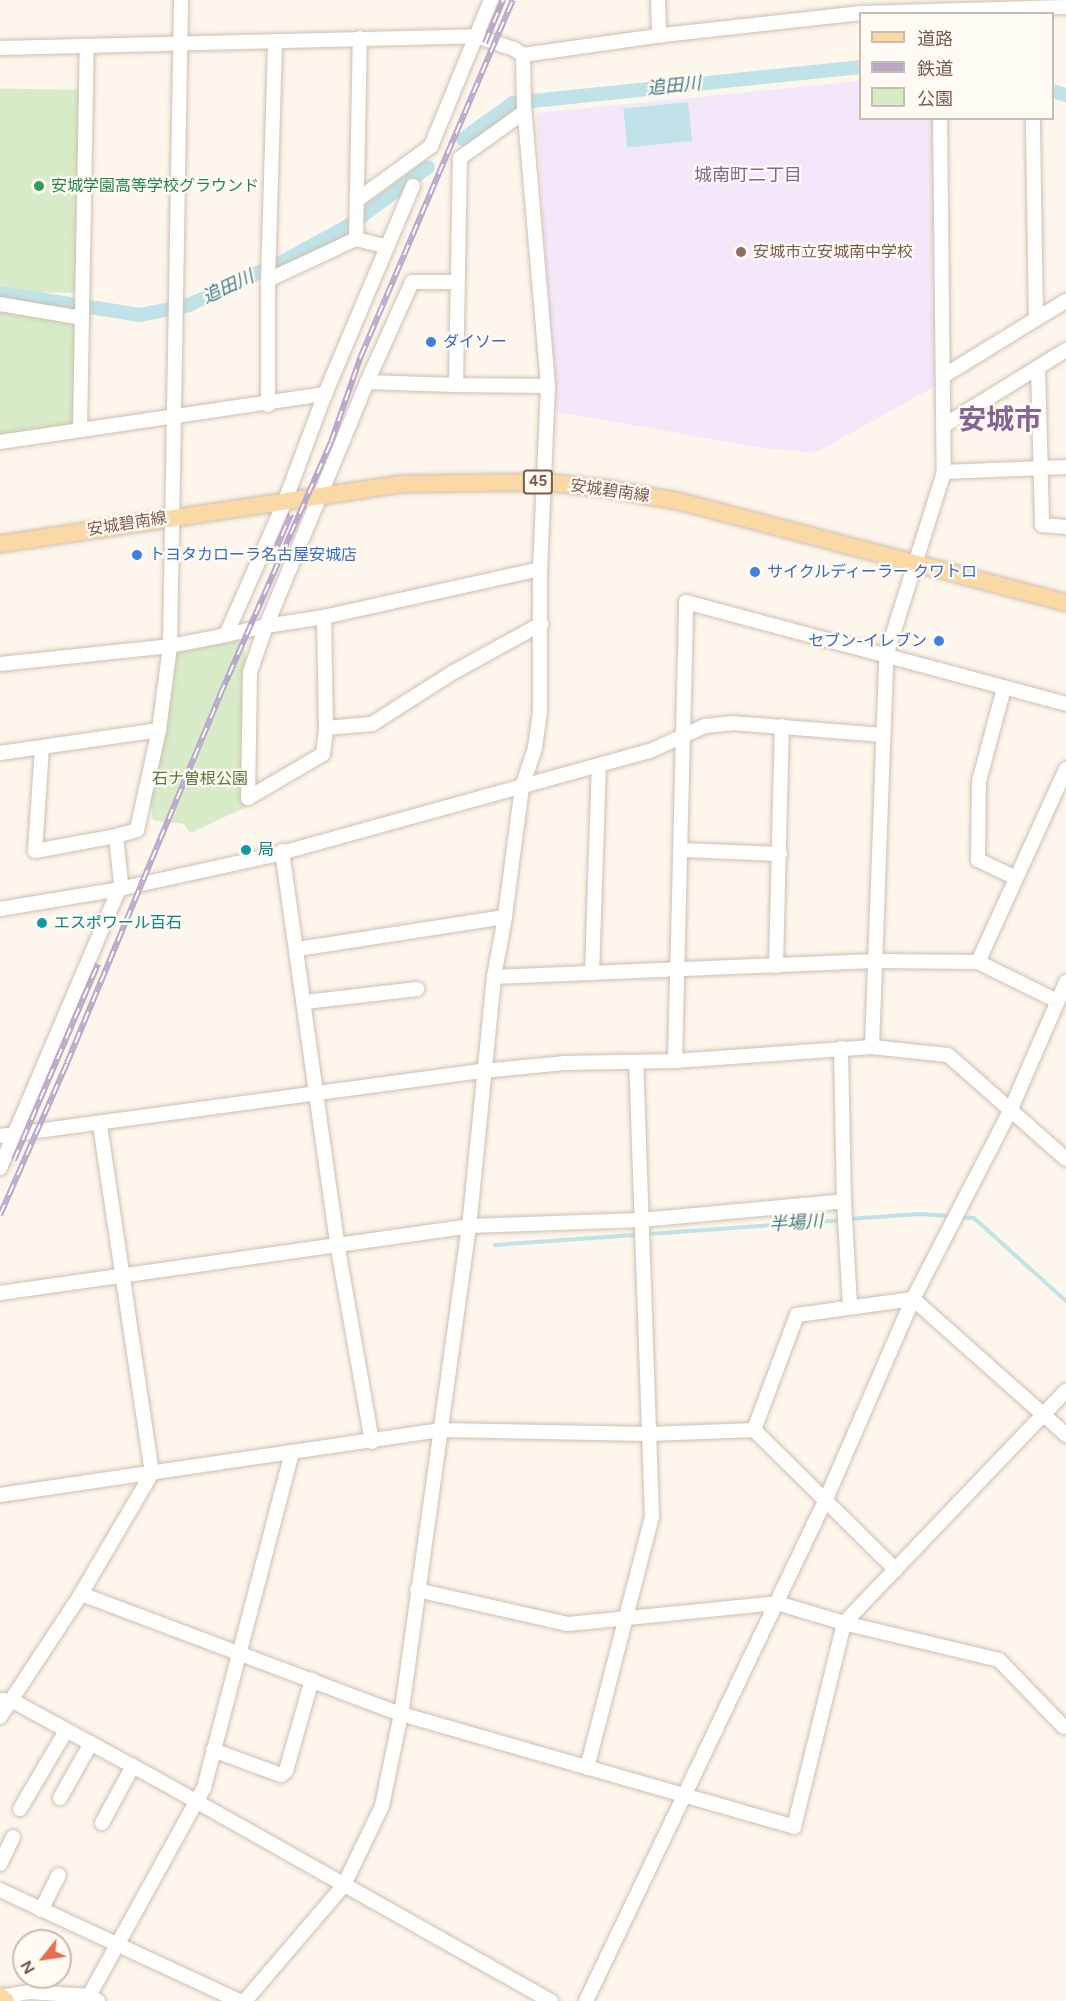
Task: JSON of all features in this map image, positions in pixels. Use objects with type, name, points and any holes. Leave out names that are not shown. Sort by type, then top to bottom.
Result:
[{"type":"main road","name":"安城碧南線","points":[[0,543],[402,484],[544,482],[609,489],[682,502],[1066,603]]},
{"type":"street","points":[[42,748],[35,851],[116,836],[136,830],[159,730],[170,646],[181,0]]},
{"type":"street","points":[[269,272],[357,219],[431,146],[491,0]]},
{"type":"street","points":[[658,0],[659,36]]},
{"type":"street","points":[[938,12],[1032,11],[1066,7]]},
{"type":"street","points":[[0,48],[476,36],[514,49],[523,56],[659,36],[859,13]]},
{"type":"street","points":[[360,38],[357,219],[387,247]]},
{"type":"street","points":[[268,405],[275,41]]},
{"type":"street","points":[[80,430],[87,46]]},
{"type":"street","points":[[245,2001],[344,1885],[382,1806],[401,1714],[468,1226],[495,977],[522,787],[535,748],[540,712],[540,569],[548,386],[524,104],[523,56]]},
{"type":"street","points":[[456,385],[460,158],[524,104]]},
{"type":"street","points":[[872,1047],[886,656],[944,472],[945,375],[940,120]]},
{"type":"street","points":[[1033,120],[1036,319]]},
{"type":"street","points":[[226,635],[285,501],[325,394],[413,186]]},
{"type":"street","points":[[324,617],[326,728],[323,754],[249,798],[250,672],[266,626],[367,382],[412,282],[457,282]]},
{"type":"street","points":[[945,375],[1066,301]]},
{"type":"street","points":[[0,304],[82,311]]},
{"type":"street","points":[[943,426],[1066,350]]},
{"type":"street","points":[[1038,368],[1042,525],[1066,527]]},
{"type":"street","points":[[367,382],[548,386]]},
{"type":"street","points":[[0,442],[268,405],[325,394]]},
{"type":"street","points":[[944,472],[1066,467]]},
{"type":"street","points":[[0,664],[170,646],[266,626],[324,617],[540,569]]},
{"type":"street","points":[[675,1061],[682,850],[686,602],[1066,704]]},
{"type":"street","points":[[326,728],[372,724],[452,673],[541,624]]},
{"type":"street","points":[[1004,687],[980,781],[978,860],[1016,878]]},
{"type":"street","points":[[0,909],[118,889],[282,851],[650,751],[705,726],[723,724],[782,726],[884,735]]},
{"type":"street","points":[[776,966],[782,726]]},
{"type":"street","points":[[0,753],[159,730]]},
{"type":"street","points":[[592,973],[599,766]]},
{"type":"street","points":[[978,962],[1066,769]]},
{"type":"street","points":[[0,1168],[121,883],[116,836]]},
{"type":"street","points":[[682,850],[780,854]]},
{"type":"street","points":[[282,851],[298,949],[337,1243],[372,1442]]},
{"type":"street","points":[[298,949],[505,917]]},
{"type":"street","points":[[495,977],[875,961],[978,962],[1057,1001]]},
{"type":"street","points":[[586,2001],[826,1499],[913,1299],[1010,1111],[1066,982]]},
{"type":"street","points":[[305,1002],[417,989]]},
{"type":"street","points":[[0,1136],[483,1071],[564,1063],[675,1061],[872,1047],[948,1055],[1066,1160]]},
{"type":"street","points":[[842,1048],[844,1201],[850,1306]]},
{"type":"street","points":[[587,1768],[652,1516],[636,1063]]},
{"type":"street","points":[[0,1717],[6,1700],[81,1594],[152,1473],[100,1124]]},
{"type":"street","points":[[0,1293],[468,1226],[641,1220],[844,1201]]},
{"type":"street","points":[[754,1430],[797,1315],[850,1306],[883,1305],[913,1299]]},
{"type":"street","points":[[913,1299],[1066,1435]]},
{"type":"street","points":[[81,1594],[401,1714],[686,1794],[794,1827],[844,1623],[1046,1415],[1066,1391]]},
{"type":"street","points":[[0,1495],[372,1442],[441,1430],[650,1434],[754,1430],[896,1570]]},
{"type":"street","points":[[2,1998],[30,1992],[94,1999],[116,1945],[197,1803],[240,1652],[292,1452]]},
{"type":"street","points":[[417,1590],[568,1624],[777,1603],[844,1623],[999,1660],[1064,1727]]},
{"type":"street","points":[[213,1750],[281,1775],[286,1771],[312,1680]]},
{"type":"street","points":[[6,1700],[133,1766],[551,2001]]},
{"type":"street","points":[[20,1809],[66,1731]]},
{"type":"street","points":[[60,1797],[90,1743]]},
{"type":"street","points":[[102,1823],[133,1766]]},
{"type":"street","points":[[0,1864],[13,1837]]},
{"type":"street","points":[[41,1910],[59,1875]]},
{"type":"street","points":[[0,1890],[239,2001]]},
{"type":"shaded area","name":"安城市立安城南中学校","points":[[859,81],[859,120],[934,120],[936,386],[815,453],[764,448],[557,412],[536,113]]},
{"type":"green space","name":"安城学園高等学校グラウンド","points":[[0,89],[80,90],[76,293],[0,292]]},
{"type":"green space","points":[[0,308],[73,320],[77,324],[74,420],[70,425],[0,435]]},
{"type":"green space","name":"石ナ曽根公園","points":[[238,640],[245,645],[246,807],[190,833],[184,824],[153,820],[150,799],[163,743],[176,653]]},
{"type":"water","points":[[688,102],[692,141],[627,148],[623,109]]},
{"type":"waterway","name":"追田川","points":[[463,139],[513,103],[859,67]]},
{"type":"waterway","name":"追田川","points":[[1054,92],[1066,95]]},
{"type":"waterway","name":"追田川","points":[[0,293],[140,315],[189,305],[286,260],[350,225],[428,167]]},
{"type":"waterway","name":"半場川","points":[[848,1219],[920,1214],[952,1216]]},
{"type":"waterway","name":"半場川","points":[[959,1217],[974,1218],[1066,1301]]},
{"type":"waterway","name":"半場川","points":[[495,1245],[841,1220]]},
{"type":"railway","points":[[485,43],[503,0]]},
{"type":"railway","points":[[0,1215],[67,1063],[220,695],[331,442],[361,356],[513,0]]},
{"type":"railway","points":[[273,556],[291,514]]},
{"type":"railway","points":[[14,1160],[98,964]]},
{"type":"place","name":"安城学園高等学校グラウンド","points":[[39,186]]},
{"type":"place","name":"安城市立安城南中学校","points":[[741,252]]},
{"type":"place","name":"ダイソー","points":[[431,342]]},
{"type":"place","name":"トヨタカローラ名古屋安城店","points":[[137,555]]},
{"type":"place","name":"サイクルディーラー クワトロ","points":[[755,572]]},
{"type":"place","name":"セブン-イレブン","points":[[939,641]]},
{"type":"place","name":"局","points":[[246,850]]},
{"type":"place","name":"エスポワール百石","points":[[42,923]]},
{"type":"district","name":"城南町二丁目","points":[[748,175]]},
{"type":"district","name":"安城市","points":[[1000,419]]}]
